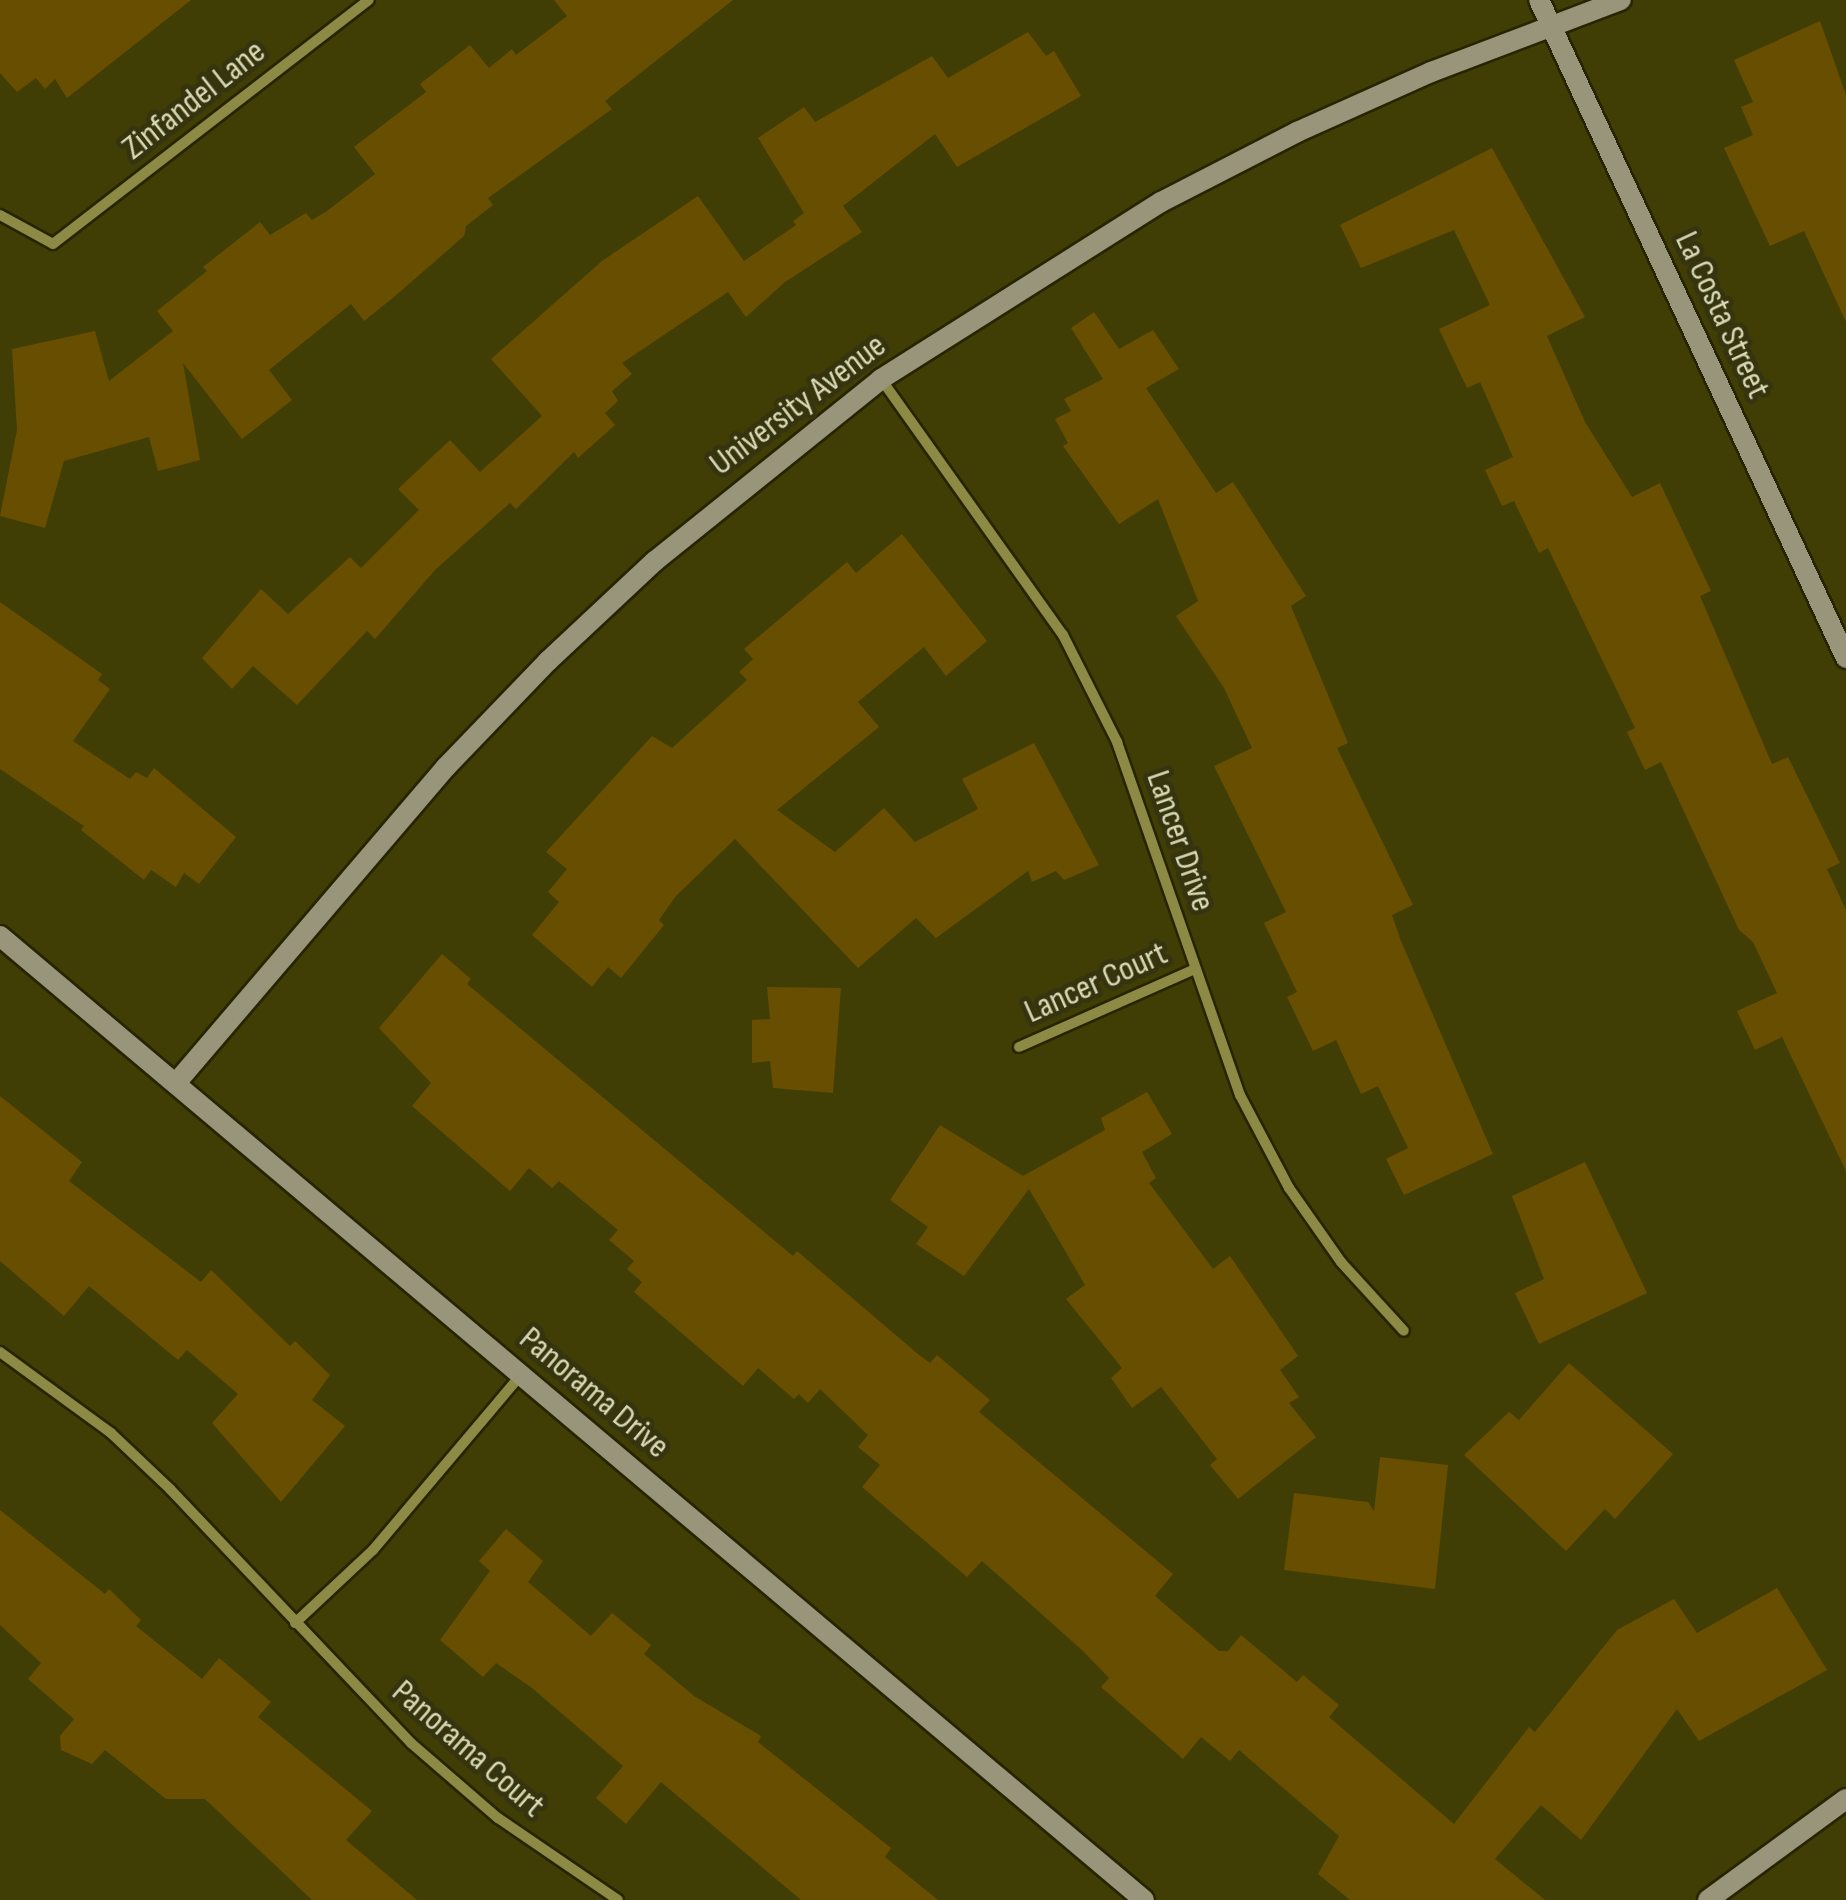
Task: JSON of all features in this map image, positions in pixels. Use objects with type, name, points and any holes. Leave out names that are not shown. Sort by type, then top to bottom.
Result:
[{"type":"street","name":"Zinfandel Lane","points":[[0,214],[53,244],[369,0]]},
{"type":"street","name":"La Costa Street","points":[[1539,0],[1846,658]]},
{"type":"street","name":"University Avenue","points":[[177,1082],[446,767],[548,662],[654,560],[881,379],[1178,194],[1297,132],[1550,25],[1621,0]]},
{"type":"street","name":"Lancer Drive","points":[[881,379],[1063,634],[1102,704],[1240,1096],[1289,1188],[1341,1262],[1404,1331]]},
{"type":"street","name":"Panorama Drive","points":[[0,936],[1144,1900]]},
{"type":"street","name":"Lancer Court","points":[[1019,1047],[1195,969]]},
{"type":"street","name":"Panorama Court","points":[[0,1352],[111,1433],[411,1743],[498,1818],[618,1900]]},
{"type":"street","points":[[295,1623],[372,1550],[522,1374]]},
{"type":"street","points":[[1708,1900],[1846,1799]]},
{"type":"building","points":[[0,0],[191,0],[67,98],[55,79],[45,89],[36,78],[17,92],[0,73]]},
{"type":"building","points":[[554,0],[733,0],[605,101],[612,109],[488,198],[493,205],[466,226],[464,236],[364,321],[351,304],[269,370],[292,400],[242,439],[183,363],[200,460],[158,471],[149,437],[64,461],[45,528],[0,516],[17,430],[12,349],[95,331],[109,381],[173,331],[157,311],[207,271],[203,267],[260,222],[270,235],[306,213],[312,220],[327,211],[375,174],[354,147],[426,92],[420,84],[470,45],[489,68],[512,49],[516,55],[567,16]]},
{"type":"building","points":[[1820,21],[1846,95],[1846,322],[1804,231],[1770,246],[1724,148],[1753,135],[1741,107],[1753,102],[1734,60]]},
{"type":"building","points":[[1028,32],[1046,56],[1054,51],[1081,96],[957,167],[935,134],[843,206],[862,232],[785,282],[746,317],[728,292],[622,363],[632,374],[612,391],[618,401],[605,413],[615,425],[578,458],[574,452],[516,509],[510,503],[435,570],[375,639],[367,631],[297,705],[253,666],[232,689],[202,658],[261,589],[288,614],[350,557],[361,568],[419,510],[398,489],[450,440],[480,472],[542,416],[491,359],[602,261],[698,196],[744,261],[796,225],[793,221],[804,213],[758,138],[804,107],[815,122],[932,56],[948,78]]},
{"type":"building","points":[[1492,148],[1585,317],[1547,336],[1585,422],[1632,497],[1660,483],[1711,591],[1700,596],[1772,764],[1788,757],[1840,863],[1827,869],[1846,910],[1846,1171],[1782,1037],[1755,1050],[1737,1011],[1777,993],[1753,942],[1739,930],[1661,762],[1645,770],[1627,732],[1635,728],[1548,548],[1539,553],[1514,501],[1502,506],[1485,470],[1513,457],[1480,382],[1467,388],[1439,329],[1490,305],[1454,230],[1361,268],[1340,225]]},
{"type":"building","points":[[1094,312],[1119,349],[1153,330],[1179,369],[1146,388],[1216,493],[1233,482],[1306,596],[1291,606],[1348,743],[1337,748],[1413,905],[1392,915],[1493,1154],[1404,1195],[1386,1159],[1408,1148],[1378,1086],[1361,1094],[1336,1040],[1313,1051],[1287,997],[1297,992],[1264,923],[1286,912],[1214,766],[1252,748],[1224,688],[1176,616],[1198,601],[1158,499],[1119,524],[1063,446],[1068,443],[1055,419],[1071,411],[1064,399],[1103,379],[1071,328]]},
{"type":"building","points":[[902,534],[987,641],[946,676],[924,647],[858,702],[879,727],[777,810],[835,852],[884,808],[915,842],[978,809],[962,779],[1034,743],[1099,865],[1064,880],[1056,871],[1032,882],[1028,871],[936,938],[916,918],[858,968],[735,839],[676,896],[659,920],[664,925],[621,978],[608,967],[592,987],[532,935],[559,902],[548,892],[567,869],[546,852],[652,736],[672,748],[747,680],[739,672],[753,659],[744,649],[847,562],[856,573]]},
{"type":"building","points":[[0,602],[102,674],[98,680],[110,689],[73,741],[130,779],[136,772],[147,778],[154,768],[236,837],[199,884],[184,873],[176,887],[151,870],[144,880],[81,830],[84,826],[0,769]]},
{"type":"building","points":[[442,954],[471,979],[467,984],[793,1256],[797,1251],[918,1354],[930,1363],[937,1355],[990,1400],[979,1412],[1173,1574],[1155,1596],[1219,1651],[1228,1651],[1241,1635],[1297,1682],[1303,1675],[1339,1705],[1329,1717],[1454,1824],[1529,1727],[1535,1732],[1617,1630],[1674,1599],[1697,1633],[1777,1588],[1827,1670],[1699,1741],[1677,1709],[1581,1840],[1541,1805],[1495,1859],[1545,1900],[1350,1900],[1318,1874],[1339,1836],[1239,1750],[1230,1761],[1201,1737],[1183,1759],[1101,1687],[1109,1678],[1083,1651],[982,1561],[967,1577],[862,1487],[880,1465],[858,1447],[868,1435],[820,1389],[808,1403],[799,1394],[794,1399],[758,1368],[743,1386],[634,1292],[642,1282],[627,1269],[634,1261],[609,1240],[618,1230],[559,1181],[552,1188],[529,1168],[510,1191],[412,1106],[431,1083],[379,1028]]},
{"type":"building","points":[[767,987],[841,988],[833,1093],[773,1088],[770,1061],[752,1063],[752,1020],[770,1019]]},
{"type":"building","points":[[1147,1092],[1172,1134],[1142,1152],[1156,1178],[1149,1183],[1213,1269],[1230,1256],[1298,1356],[1280,1370],[1299,1397],[1289,1403],[1316,1437],[1238,1499],[1210,1465],[1217,1459],[1161,1387],[1132,1408],[1111,1378],[1122,1368],[1066,1299],[1085,1285],[1029,1189],[964,1276],[916,1244],[928,1227],[890,1200],[940,1125],[1023,1176],[1105,1130],[1101,1118]]},
{"type":"building","points":[[0,1096],[82,1162],[69,1181],[201,1282],[211,1270],[290,1346],[295,1341],[330,1375],[312,1400],[345,1426],[281,1502],[212,1423],[238,1394],[187,1350],[178,1360],[89,1286],[64,1316],[0,1261]]},
{"type":"building","points":[[1585,1162],[1647,1293],[1539,1344],[1515,1293],[1544,1279],[1512,1196]]},
{"type":"building","points":[[1569,1363],[1673,1454],[1615,1519],[1605,1509],[1566,1551],[1464,1455],[1509,1412],[1519,1420]]},
{"type":"building","points":[[1380,1457],[1448,1465],[1435,1589],[1284,1570],[1294,1493],[1368,1502],[1374,1511]]},
{"type":"building","points":[[0,1510],[105,1594],[109,1589],[141,1620],[136,1626],[202,1679],[219,1658],[271,1702],[258,1717],[372,1811],[346,1840],[417,1900],[312,1900],[205,1799],[166,1799],[105,1750],[92,1764],[61,1750],[60,1736],[74,1719],[28,1679],[41,1663],[0,1625]]},
{"type":"building","points":[[506,1529],[543,1561],[528,1582],[591,1636],[612,1613],[651,1645],[644,1654],[694,1696],[761,1736],[758,1742],[891,1848],[885,1857],[938,1900],[801,1900],[661,1782],[626,1824],[596,1798],[623,1766],[532,1688],[496,1663],[483,1677],[440,1640],[490,1571],[479,1561]]}]
